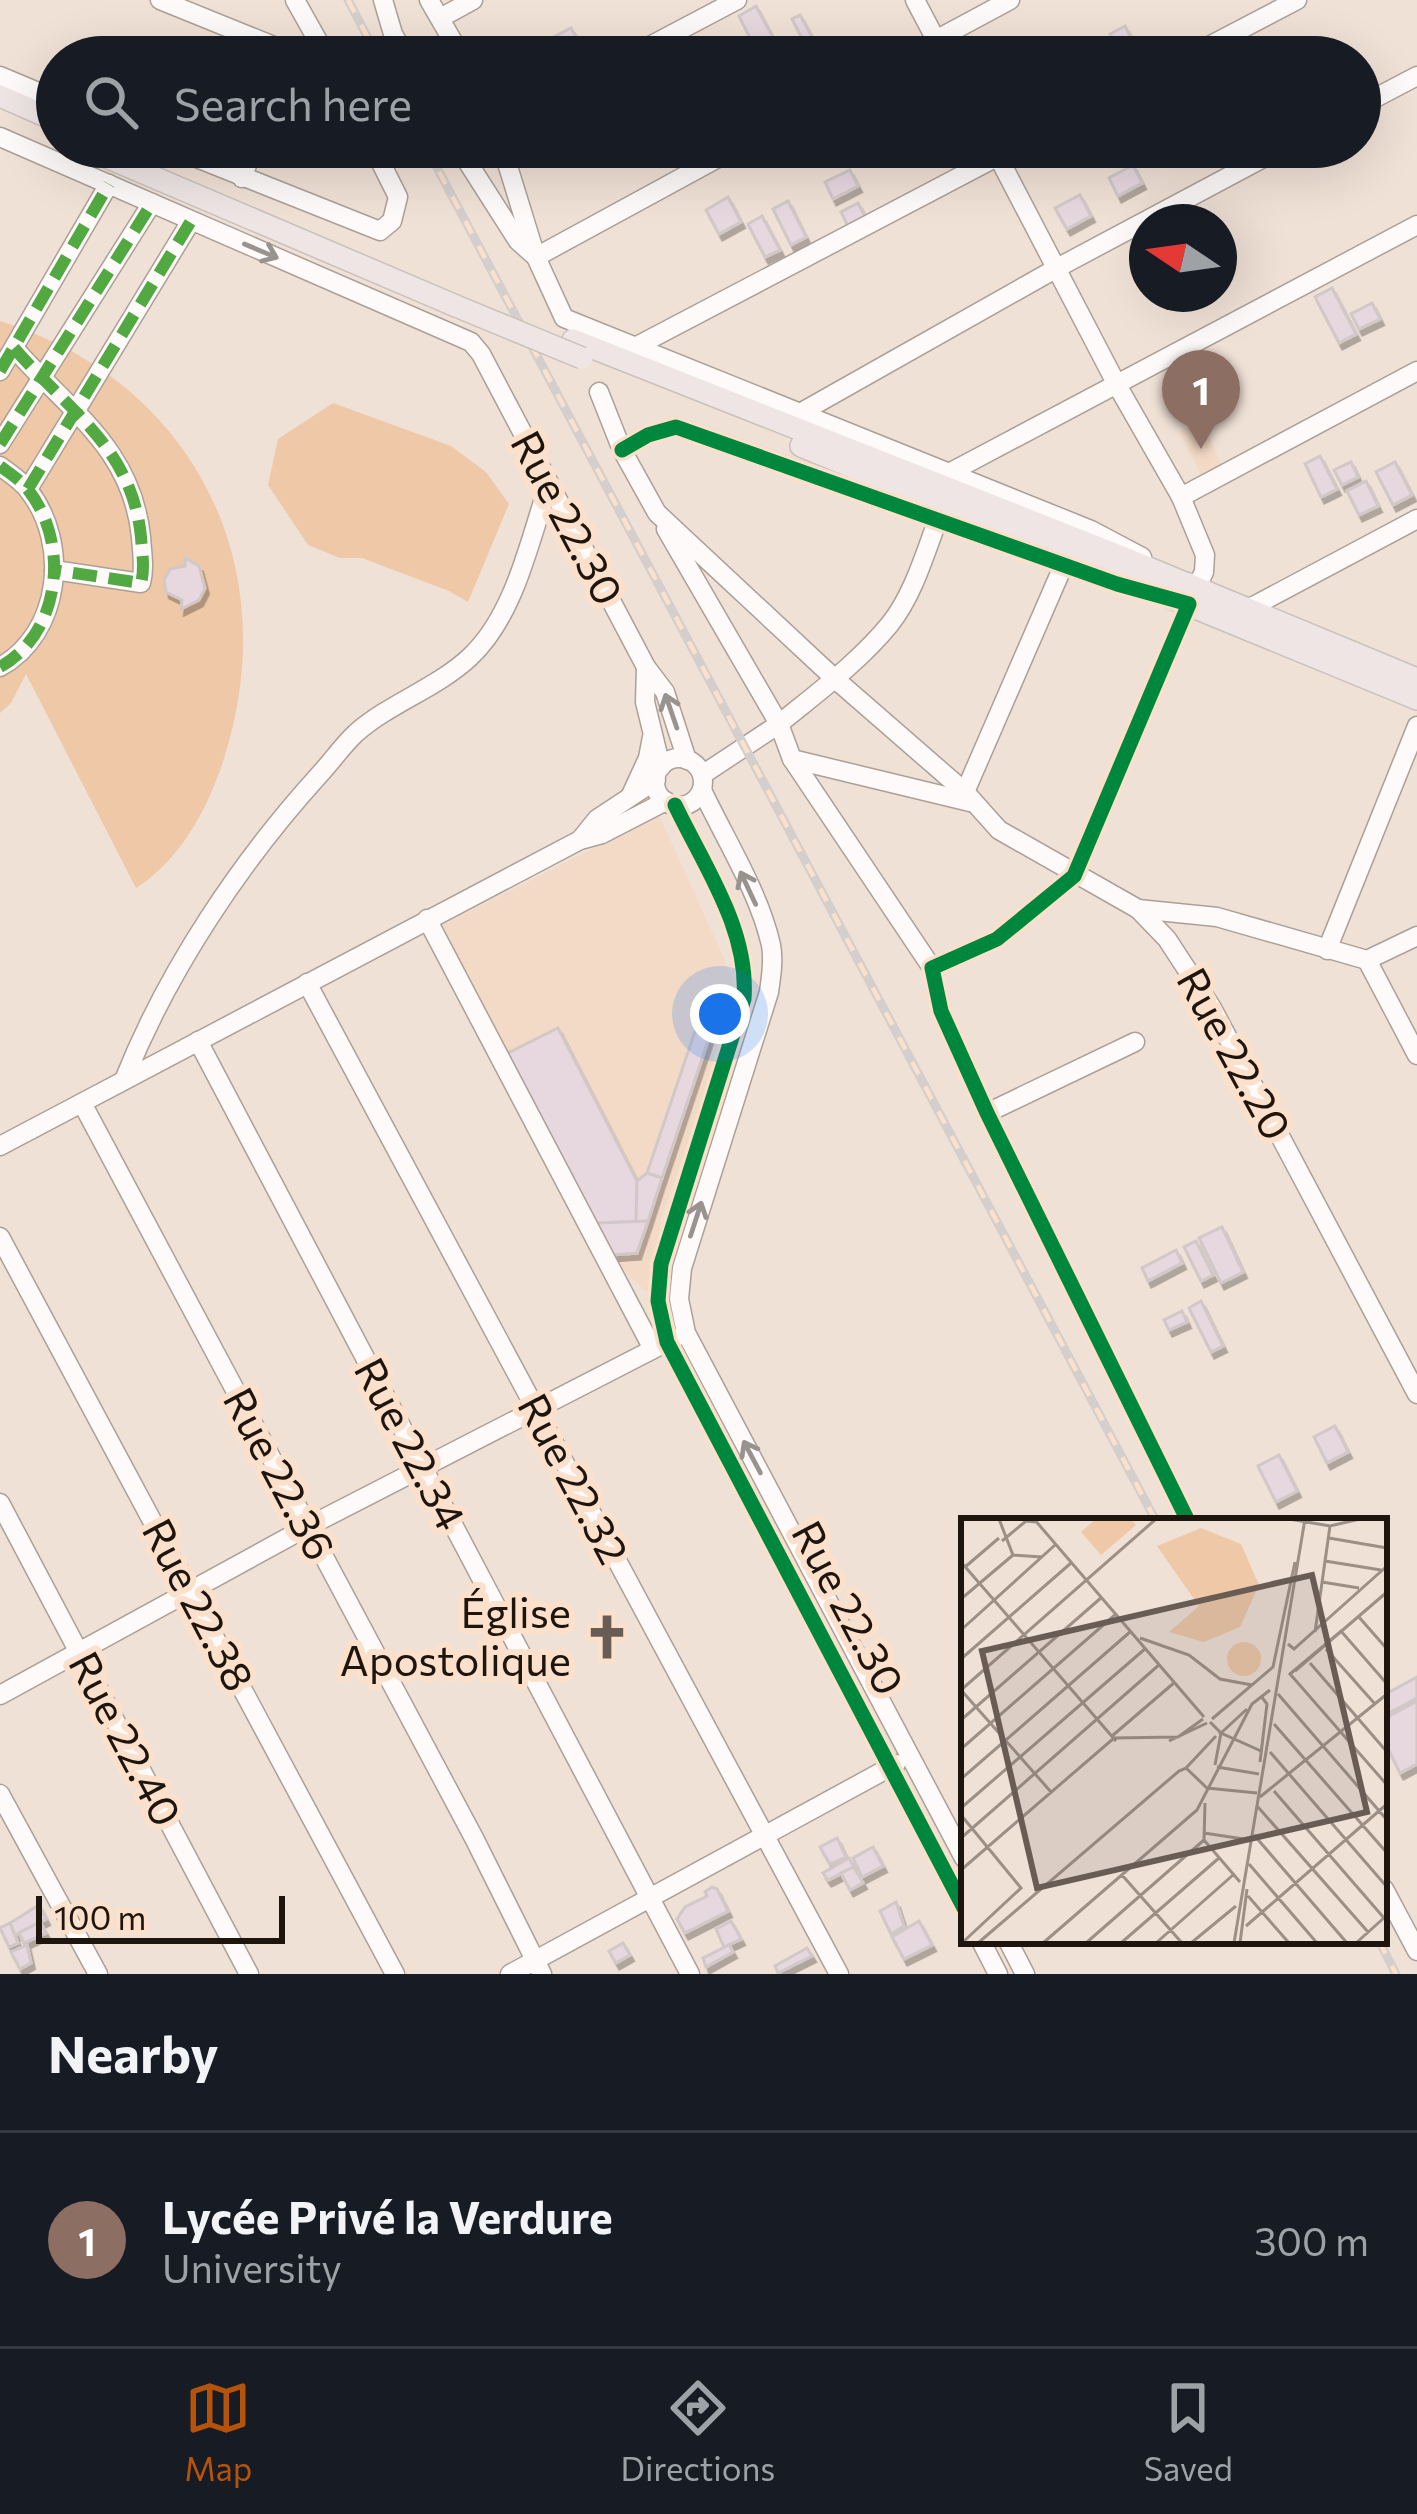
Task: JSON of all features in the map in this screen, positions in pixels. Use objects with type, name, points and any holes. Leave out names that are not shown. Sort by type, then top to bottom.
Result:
[{"type":"main road","points":[[0,96],[36,112]]},
{"type":"main road","points":[[0,112],[36,127]]},
{"type":"main road","points":[[135,168],[1193,596],[1417,699]]},
{"type":"main road","points":[[165,168],[452,297]]},
{"type":"main road","points":[[1193,596],[1248,609],[1412,672]]},
{"type":"street","points":[[295,0],[315,36]]},
{"type":"street","points":[[383,0],[394,36]]},
{"type":"street","points":[[429,0],[452,36]]},
{"type":"street","points":[[442,16],[472,0]]},
{"type":"street","points":[[669,36],[737,0]]},
{"type":"street","points":[[915,0],[934,36]]},
{"type":"street","points":[[958,36],[1010,0]]},
{"type":"street","points":[[1228,36],[1297,0]]},
{"type":"street","points":[[165,1],[249,36]]},
{"type":"street","points":[[0,76],[36,91]]},
{"type":"street","points":[[1381,95],[1417,76]]},
{"type":"street","name":"Rue 22.30","points":[[0,136],[36,152]]},
{"type":"street","name":"Rue 22.30","points":[[73,168],[471,342],[646,667],[665,692],[687,760]]},
{"type":"street","points":[[218,168],[380,231],[392,221],[398,197],[384,168]]},
{"type":"street","points":[[242,178],[246,168]]},
{"type":"street","points":[[471,168],[518,241],[536,257]]},
{"type":"street","points":[[508,168],[536,257],[564,318],[1091,530],[1193,596]]},
{"type":"street","points":[[536,257],[699,168]]},
{"type":"street","points":[[635,347],[968,168]]},
{"type":"street","points":[[932,968],[997,939],[1074,876],[1204,572],[1205,555],[1181,497],[1117,385],[1010,168]]},
{"type":"street","points":[[800,413],[1245,168]]},
{"type":"street","points":[[0,371],[109,184]]},
{"type":"street","points":[[0,444],[152,203]]},
{"type":"street","points":[[28,489],[191,221]]},
{"type":"street","points":[[949,473],[1417,225]]},
{"type":"street","points":[[14,348],[121,465],[138,507],[141,583],[54,570]]},
{"type":"street","points":[[1181,497],[1417,371]]},
{"type":"street","points":[[599,392],[622,451],[779,724],[792,759],[932,968],[941,1011],[987,1113],[1187,1518]]},
{"type":"street","points":[[622,451],[648,435],[676,427],[1117,584],[1193,596]]},
{"type":"street","points":[[0,466],[28,489],[51,533],[55,582],[39,628],[12,661],[0,667]]},
{"type":"street","points":[[124,1081],[172,982],[234,881],[292,804],[356,733],[471,656],[502,614],[549,483]]},
{"type":"street","name":"Rue 22.20","points":[[657,513],[1010,838],[1138,909],[1176,951],[1212,1008],[1417,1394]]},
{"type":"street","points":[[1248,609],[1417,519]]},
{"type":"street","points":[[0,1146],[580,840],[670,803],[688,804],[702,782],[834,678],[892,622],[914,582],[937,522]]},
{"type":"street","points":[[792,759],[967,797],[1064,564]]},
{"type":"street","points":[[646,667],[645,702],[653,732],[658,792],[670,803],[734,928],[746,972],[744,999],[661,1264],[660,1346]]},
{"type":"street","points":[[1327,950],[1417,726]]},
{"type":"street","points":[[629,799],[648,758],[653,732]]},
{"type":"street","points":[[0,1695],[307,1527],[686,1333],[679,1298],[682,1268],[770,992],[771,945],[702,782],[687,760],[673,759],[629,799],[597,819],[580,840]]},
{"type":"street","points":[[1138,909],[1217,917],[1367,960],[1417,936]]},
{"type":"street","name":"Rue 22.30","points":[[427,920],[961,1902]]},
{"type":"street","points":[[1367,960],[1417,1055]]},
{"type":"street","name":"Rue 22.32","points":[[307,983],[839,1974]]},
{"type":"street","name":"Rue 22.34","points":[[198,1041],[690,1974]]},
{"type":"street","points":[[987,1113],[1135,1042]]},
{"type":"street","name":"Rue 22.36","points":[[82,1103],[474,1838],[538,1968]]},
{"type":"street","name":"Rue 22.38","points":[[0,1237],[395,1974]]},
{"type":"street","name":"Rue 22.30","points":[[686,1333],[961,1852]]},
{"type":"street","name":"Rue 22.40","points":[[0,1504],[250,1974]]},
{"type":"street","points":[[510,1974],[538,1968],[650,1899],[911,1756]]},
{"type":"street","points":[[0,1794],[98,1974]]},
{"type":"street","points":[[1387,1894],[1417,1951]]},
{"type":"street","points":[[983,1944],[998,1974]]},
{"type":"street","points":[[1010,1944],[1025,1974]]},
{"type":"shaded area","points":[[0,321],[67,349],[125,387],[171,434],[207,488],[231,549],[242,615],[240,684],[225,755],[192,830],[167,862],[136,888],[26,674],[11,703],[0,713]]},
{"type":"shaded area","points":[[333,403],[451,446],[486,472],[509,504],[468,602],[362,558],[340,558],[308,545],[268,485],[278,439]]},
{"type":"shaded area","points":[[1201,420],[1222,465],[1201,475],[1180,432]]},
{"type":"shaded area","points":[[659,815],[741,996],[662,1216],[648,1293],[611,1260],[439,927]]},
{"type":"building","points":[[756,6],[772,36],[749,36],[739,16]]},
{"type":"building","points":[[800,15],[811,36],[801,36],[792,19]]},
{"type":"building","points":[[1125,26],[1130,36],[1111,36]]},
{"type":"building","points":[[1134,168],[1142,183],[1118,196],[1109,178]]},
{"type":"building","points":[[850,170],[858,186],[833,199],[825,182]]},
{"type":"building","points":[[1080,195],[1091,216],[1067,229],[1055,208]]},
{"type":"building","points":[[728,197],[741,222],[719,234],[706,210]]},
{"type":"building","points":[[788,201],[806,237],[791,245],[773,209]]},
{"type":"building","points":[[858,203],[865,217],[848,226],[841,212]]},
{"type":"building","points":[[762,216],[780,250],[765,257],[748,224]]},
{"type":"building","points":[[1332,288],[1356,334],[1339,343],[1315,297]]},
{"type":"building","points":[[1372,303],[1380,319],[1359,329],[1351,314]]},
{"type":"building","points":[[1320,456],[1337,489],[1321,497],[1305,464]]},
{"type":"building","points":[[1351,462],[1358,477],[1342,485],[1334,470]]},
{"type":"building","points":[[1395,462],[1412,495],[1393,505],[1376,472]]},
{"type":"building","points":[[1366,481],[1378,506],[1359,515],[1347,491]]},
{"type":"building","points":[[185,558],[199,566],[205,588],[199,600],[181,609],[182,600],[166,592],[164,580],[170,569],[185,566]]},
{"type":"building","points":[[709,990],[723,996],[662,1178],[647,1173]]},
{"type":"building","points":[[558,1028],[637,1181],[636,1222],[596,1223],[506,1054]]},
{"type":"building","points":[[647,1173],[662,1178],[648,1221],[636,1222],[637,1181]]},
{"type":"building","points":[[648,1221],[637,1253],[612,1255],[596,1223]]},
{"type":"building","points":[[1222,1227],[1243,1272],[1221,1283],[1199,1238]]},
{"type":"building","points":[[1196,1241],[1213,1275],[1201,1281],[1184,1247]]},
{"type":"building","points":[[1176,1250],[1182,1263],[1148,1281],[1142,1268]]},
{"type":"building","points":[[1201,1301],[1223,1346],[1211,1352],[1189,1308]]},
{"type":"building","points":[[1182,1311],[1187,1322],[1169,1330],[1164,1320]]},
{"type":"building","points":[[1335,1426],[1348,1452],[1327,1463],[1314,1437]]},
{"type":"building","points":[[1279,1455],[1297,1491],[1276,1502],[1258,1466]]},
{"type":"building","points":[[1417,1677],[1417,1698],[1389,1713],[1387,1693]]},
{"type":"building","points":[[1417,1701],[1417,1764],[1400,1773],[1387,1747],[1387,1717]]},
{"type":"building","points":[[837,1838],[846,1857],[830,1864],[820,1847]]},
{"type":"building","points":[[873,1847],[883,1866],[862,1877],[853,1858]]},
{"type":"building","points":[[849,1858],[854,1867],[828,1880],[823,1873]]},
{"type":"building","points":[[854,1867],[863,1883],[850,1890],[841,1873]]},
{"type":"building","points":[[712,1887],[728,1911],[685,1933],[677,1919]]},
{"type":"building","points":[[896,1902],[904,1926],[891,1934],[880,1911]]},
{"type":"building","points":[[39,1905],[46,1919],[15,1935],[10,1923]]},
{"type":"building","points":[[731,1921],[741,1939],[724,1947],[716,1929]]},
{"type":"building","points":[[919,1921],[932,1945],[904,1959],[892,1937]]},
{"type":"building","points":[[40,1922],[46,1933],[24,1943],[19,1933]]},
{"type":"building","points":[[10,1923],[18,1943],[9,1947],[0,1928]]},
{"type":"building","points":[[623,1943],[630,1955],[616,1963],[609,1951]]},
{"type":"building","points":[[27,1945],[31,1963],[20,1969],[11,1952]]},
{"type":"building","points":[[729,1945],[733,1952],[706,1967],[703,1958]]},
{"type":"building","points":[[807,1948],[812,1956],[778,1973],[775,1966]]},
{"type":"railway","points":[[348,0],[367,36]]},
{"type":"railway","points":[[437,168],[1154,1518]]},
{"type":"railway","points":[[1381,1944],[1396,1974]]},
{"type":"marked path","points":[[0,371],[109,184]]},
{"type":"marked path","points":[[0,444],[152,203]]},
{"type":"marked path","points":[[28,489],[191,221]]},
{"type":"marked path","points":[[14,348],[111,455],[135,506],[141,537],[141,583],[54,570]]},
{"type":"marked path","points":[[0,466],[26,487],[42,512],[54,561],[53,586],[36,633],[0,667]]},
{"type":"cycle path","points":[[622,450],[648,435],[676,427],[1117,584],[1189,604],[1074,876],[997,939],[932,968],[941,1011],[987,1113],[1187,1518]]},
{"type":"cycle path","points":[[675,805],[732,923],[744,973],[744,999],[661,1264],[658,1301],[667,1342],[961,1902]]},
{"type":"place","name":"Lycée Privé la Verdure","points":[[1201,449]]},
{"type":"place","name":"Église Apostolique","points":[[607,1637]]}]
